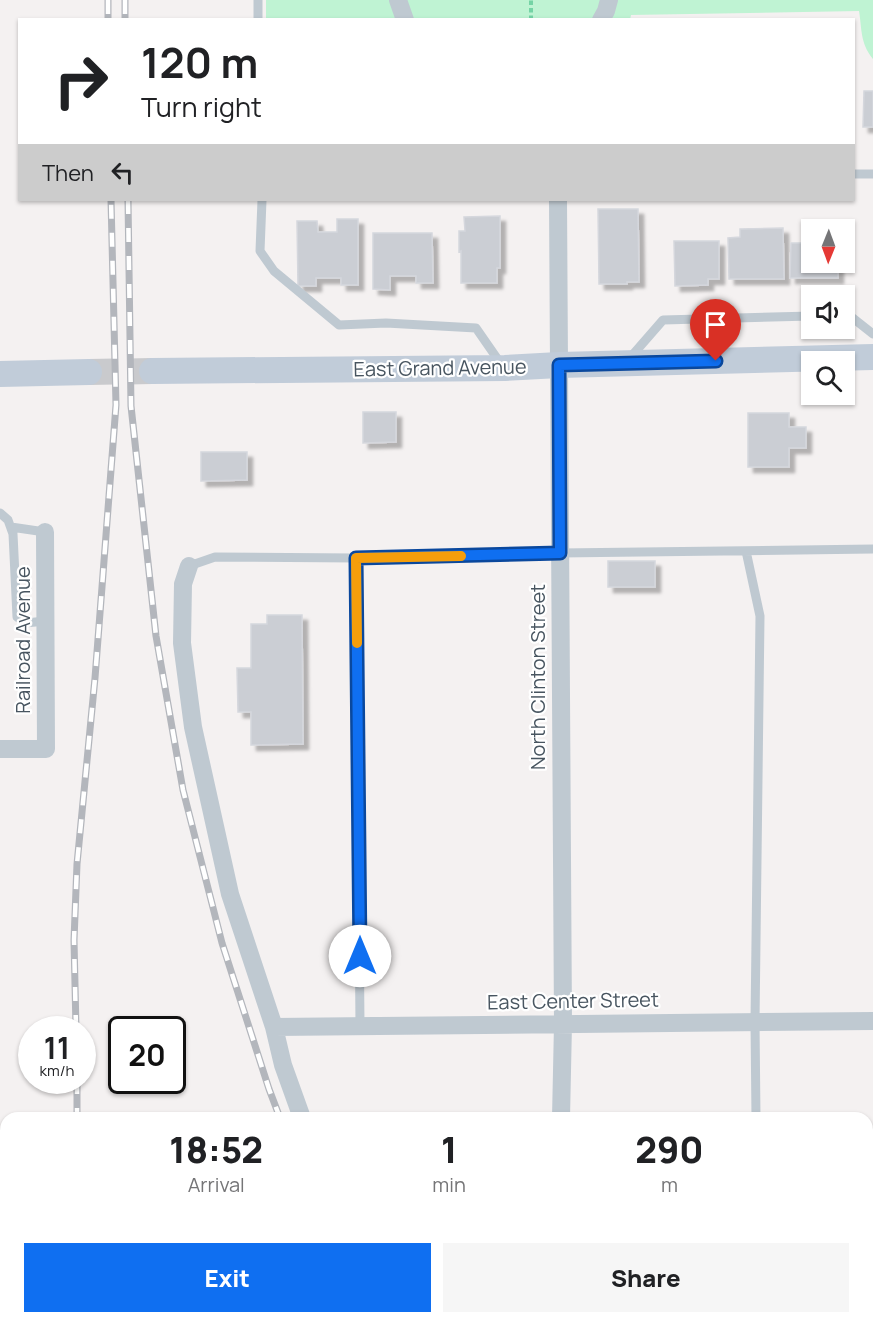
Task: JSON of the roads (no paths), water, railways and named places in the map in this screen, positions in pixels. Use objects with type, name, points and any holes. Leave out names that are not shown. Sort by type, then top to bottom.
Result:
[{"type":"street","points":[[398,0],[404,18]]},
{"type":"street","points":[[602,18],[609,0]]},
{"type":"street","name":"North Clinton Street","points":[[558,201],[563,1024],[561,1112]]},
{"type":"street","name":"East Grand Avenue","points":[[152,371],[505,368],[873,357]]},
{"type":"street","points":[[0,374],[89,372]]},
{"type":"street","name":"Railroad Avenue","points":[[0,749],[46,749],[45,532]]},
{"type":"street","points":[[189,566],[183,584],[182,644],[193,727],[230,894],[300,1112]]},
{"type":"street","name":"East Center Street","points":[[274,1027],[873,1021]]},
{"type":"lane","points":[[258,0],[258,18]]},
{"type":"lane","points":[[855,174],[873,174]]},
{"type":"lane","points":[[262,201],[260,251],[274,271],[339,325],[386,323],[476,328],[505,368]]},
{"type":"lane","points":[[626,363],[663,321],[801,316]]},
{"type":"lane","points":[[855,320],[873,334]]},
{"type":"lane","points":[[0,513],[8,520],[13,534],[17,617],[25,623],[46,621]]},
{"type":"lane","points":[[10,527],[45,532]]},
{"type":"lane","points":[[189,566],[215,557],[356,558],[873,549]]},
{"type":"lane","points":[[746,551],[760,616],[756,1112]]},
{"type":"lane","points":[[356,558],[360,1026]]},
{"type":"tunnel","points":[[89,372],[152,371]]},
{"type":"railway","points":[[108,0],[108,18]]},
{"type":"railway","points":[[125,0],[125,18]]},
{"type":"railway","points":[[76,1016],[74,940],[77,864],[95,678],[116,405],[111,201]]},
{"type":"railway","points":[[128,201],[131,406],[156,636],[183,790],[222,943],[278,1112]]},
{"type":"railway","points":[[77,1094],[77,1112]]}]
